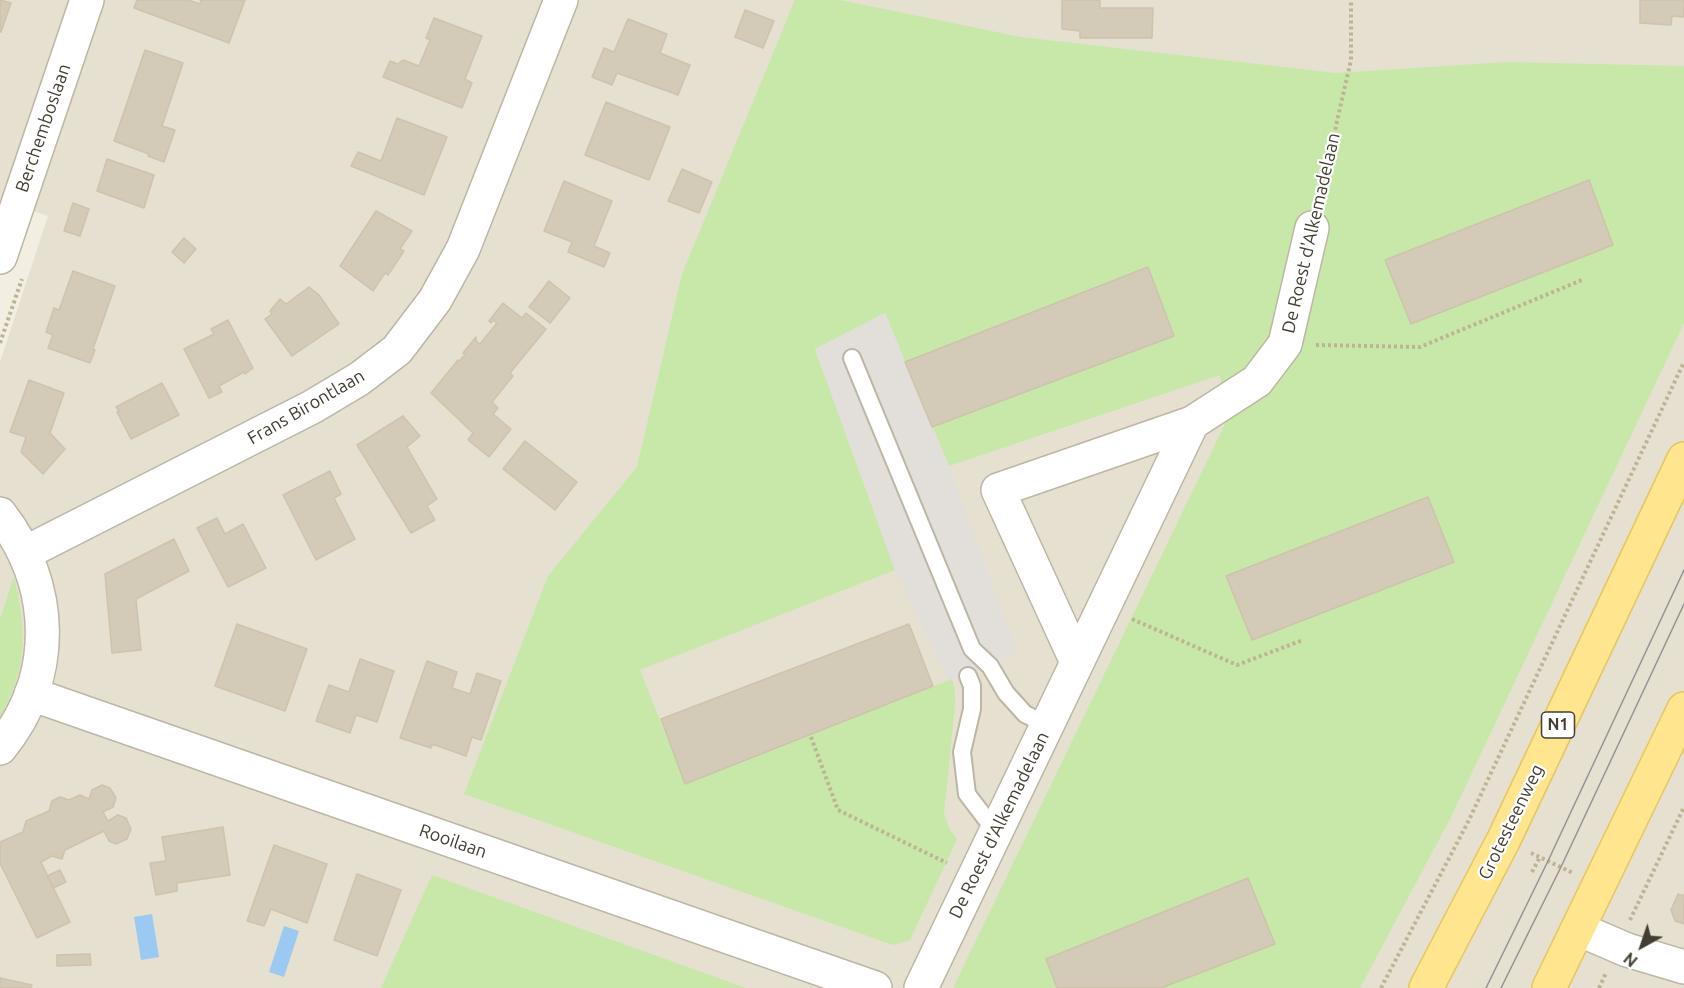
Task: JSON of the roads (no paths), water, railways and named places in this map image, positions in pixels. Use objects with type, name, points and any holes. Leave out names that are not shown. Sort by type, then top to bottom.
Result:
[{"type":"main road","name":"Grotesteenweg","points":[[1426,988],[1504,839],[1684,459]]},
{"type":"main road","points":[[1549,988],[1684,709]]},
{"type":"street","name":"Berchemboslaan","points":[[0,257],[6,215],[87,0]]},
{"type":"street","name":"Frans Birontlaan","points":[[26,554],[312,407],[358,379],[397,350],[435,300],[463,249],[561,0]]},
{"type":"street","name":"De Roest d'Alkemadelaan","points":[[1077,662],[998,490],[1192,423],[1257,381],[1285,344],[1312,228]]},
{"type":"street","name":"De Roest d'Alkemadelaan","points":[[921,988],[1192,423]]},
{"type":"street","points":[[0,514],[26,554],[33,571],[42,612],[40,654],[32,694],[22,715],[0,748]]},
{"type":"street","name":"Rooilaan","points":[[32,694],[875,988]]},
{"type":"street","points":[[1578,929],[1617,946],[1684,967]]},
{"type":"lane","points":[[852,358],[972,650],[990,666],[1006,693],[1025,714],[1047,725]]},
{"type":"lane","points":[[968,676],[972,686],[972,709],[962,753],[967,794],[996,832]]},
{"type":"water","points":[[152,914],[159,957],[141,960],[134,917]]},
{"type":"water","points":[[284,926],[299,931],[284,977],[269,972]]},
{"type":"tram line","points":[[1486,988],[1684,570]]},
{"type":"tram line","points":[[1501,988],[1561,867],[1684,604]]}]
